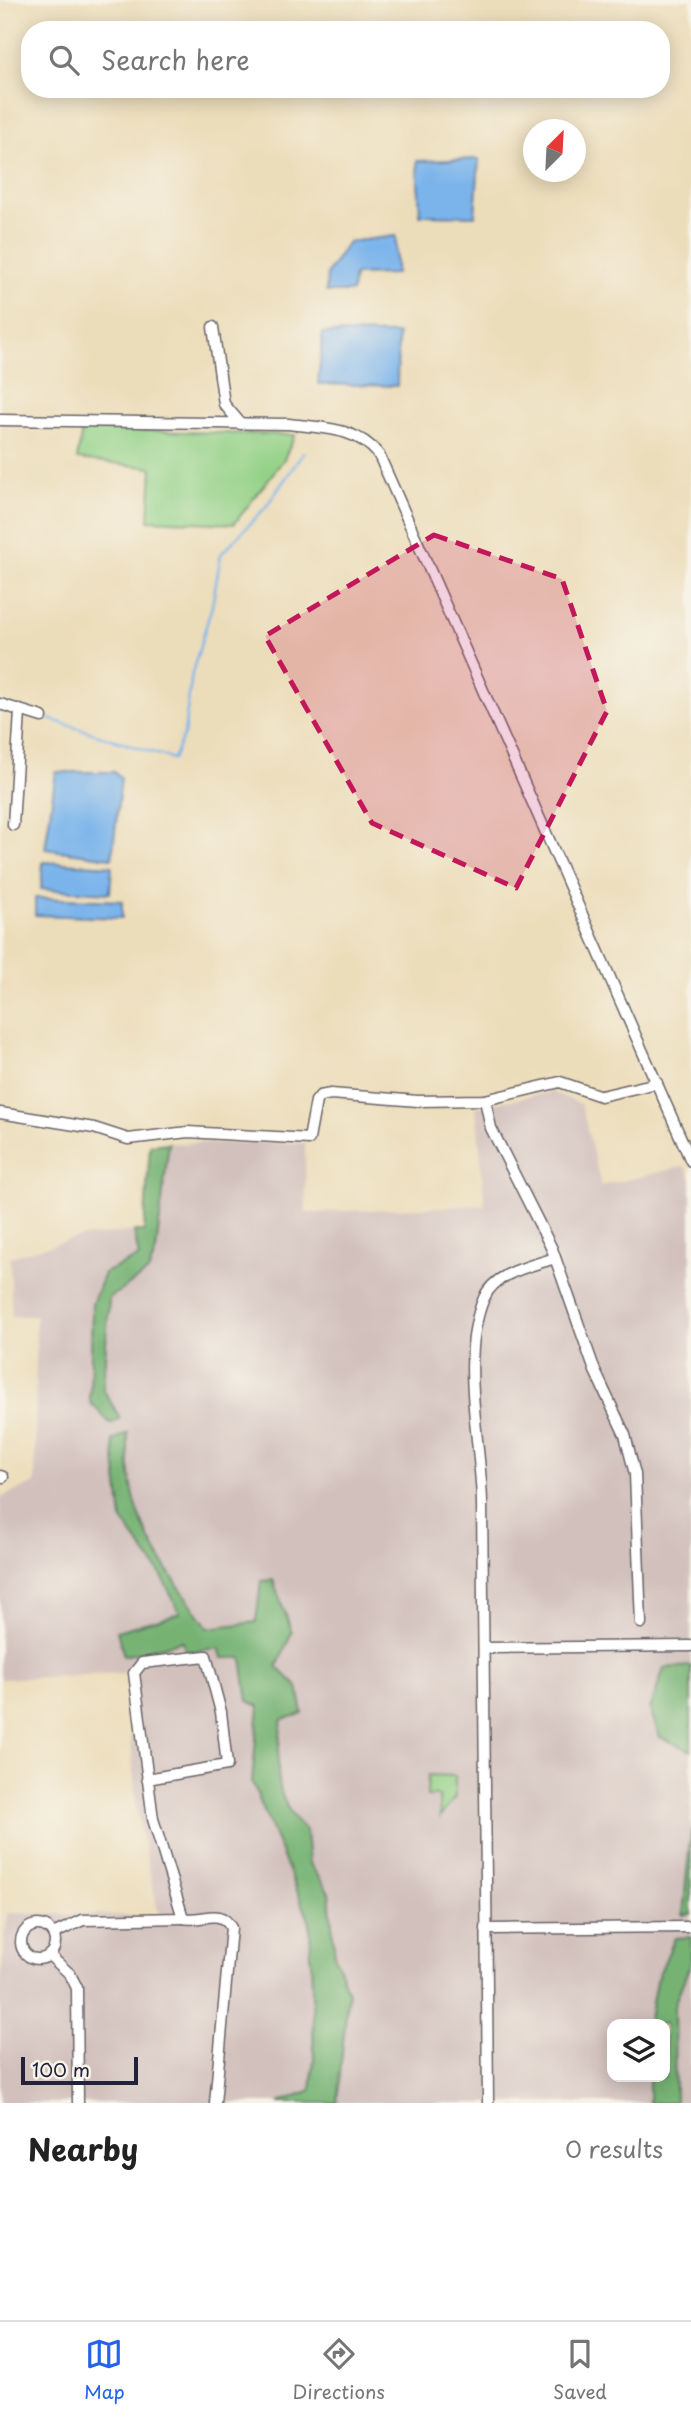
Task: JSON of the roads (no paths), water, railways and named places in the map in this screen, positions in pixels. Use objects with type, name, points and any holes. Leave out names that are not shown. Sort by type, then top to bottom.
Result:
[{"type":"street","points":[[213,327],[224,404],[241,425]]},
{"type":"street","points":[[0,421],[334,429],[360,436],[379,455],[691,1161]]},
{"type":"street","points":[[0,704],[42,717]]},
{"type":"street","points":[[13,824],[20,712]]},
{"type":"street","points":[[0,1113],[94,1128],[128,1139],[188,1132],[309,1139],[313,1111],[320,1096],[360,1094],[418,1101],[485,1100],[559,1082],[601,1096],[657,1083]]},
{"type":"street","points":[[485,1100],[491,1128],[555,1258],[595,1371],[632,1454],[641,1623]]},
{"type":"street","points":[[488,2103],[482,1499],[473,1359],[484,1297],[503,1276],[555,1258]]},
{"type":"street","points":[[484,1648],[691,1646]]},
{"type":"street","points":[[147,1779],[227,1765],[221,1714],[206,1656],[142,1663],[134,1670],[147,1779],[153,1819],[183,1918]]},
{"type":"street","points":[[52,1934],[83,1920],[217,1916],[225,1919],[231,1928],[215,2103]]},
{"type":"street","points":[[31,1926],[46,1927],[52,1934],[55,1943],[49,1955],[39,1959],[30,1957],[23,1951],[20,1941],[31,1926]]},
{"type":"street","points":[[486,1929],[691,1927]]},
{"type":"street","points":[[49,1955],[70,1974],[77,1988],[78,2103]]},
{"type":"water","points":[[479,159],[475,216],[420,215],[417,161]]},
{"type":"water","points":[[396,236],[396,274],[354,275],[352,292],[326,292],[327,274],[348,242]]},
{"type":"water","points":[[323,333],[398,334],[397,386],[318,384]]},
{"type":"water","points":[[56,772],[114,772],[121,778],[112,858],[45,849]]},
{"type":"water","points":[[43,862],[112,866],[110,893],[41,889]]},
{"type":"water","points":[[35,898],[122,901],[122,918],[35,915]]},
{"type":"waterway","points":[[49,719],[173,759],[184,734],[192,673],[212,606],[221,554],[265,508],[304,452]]}]
